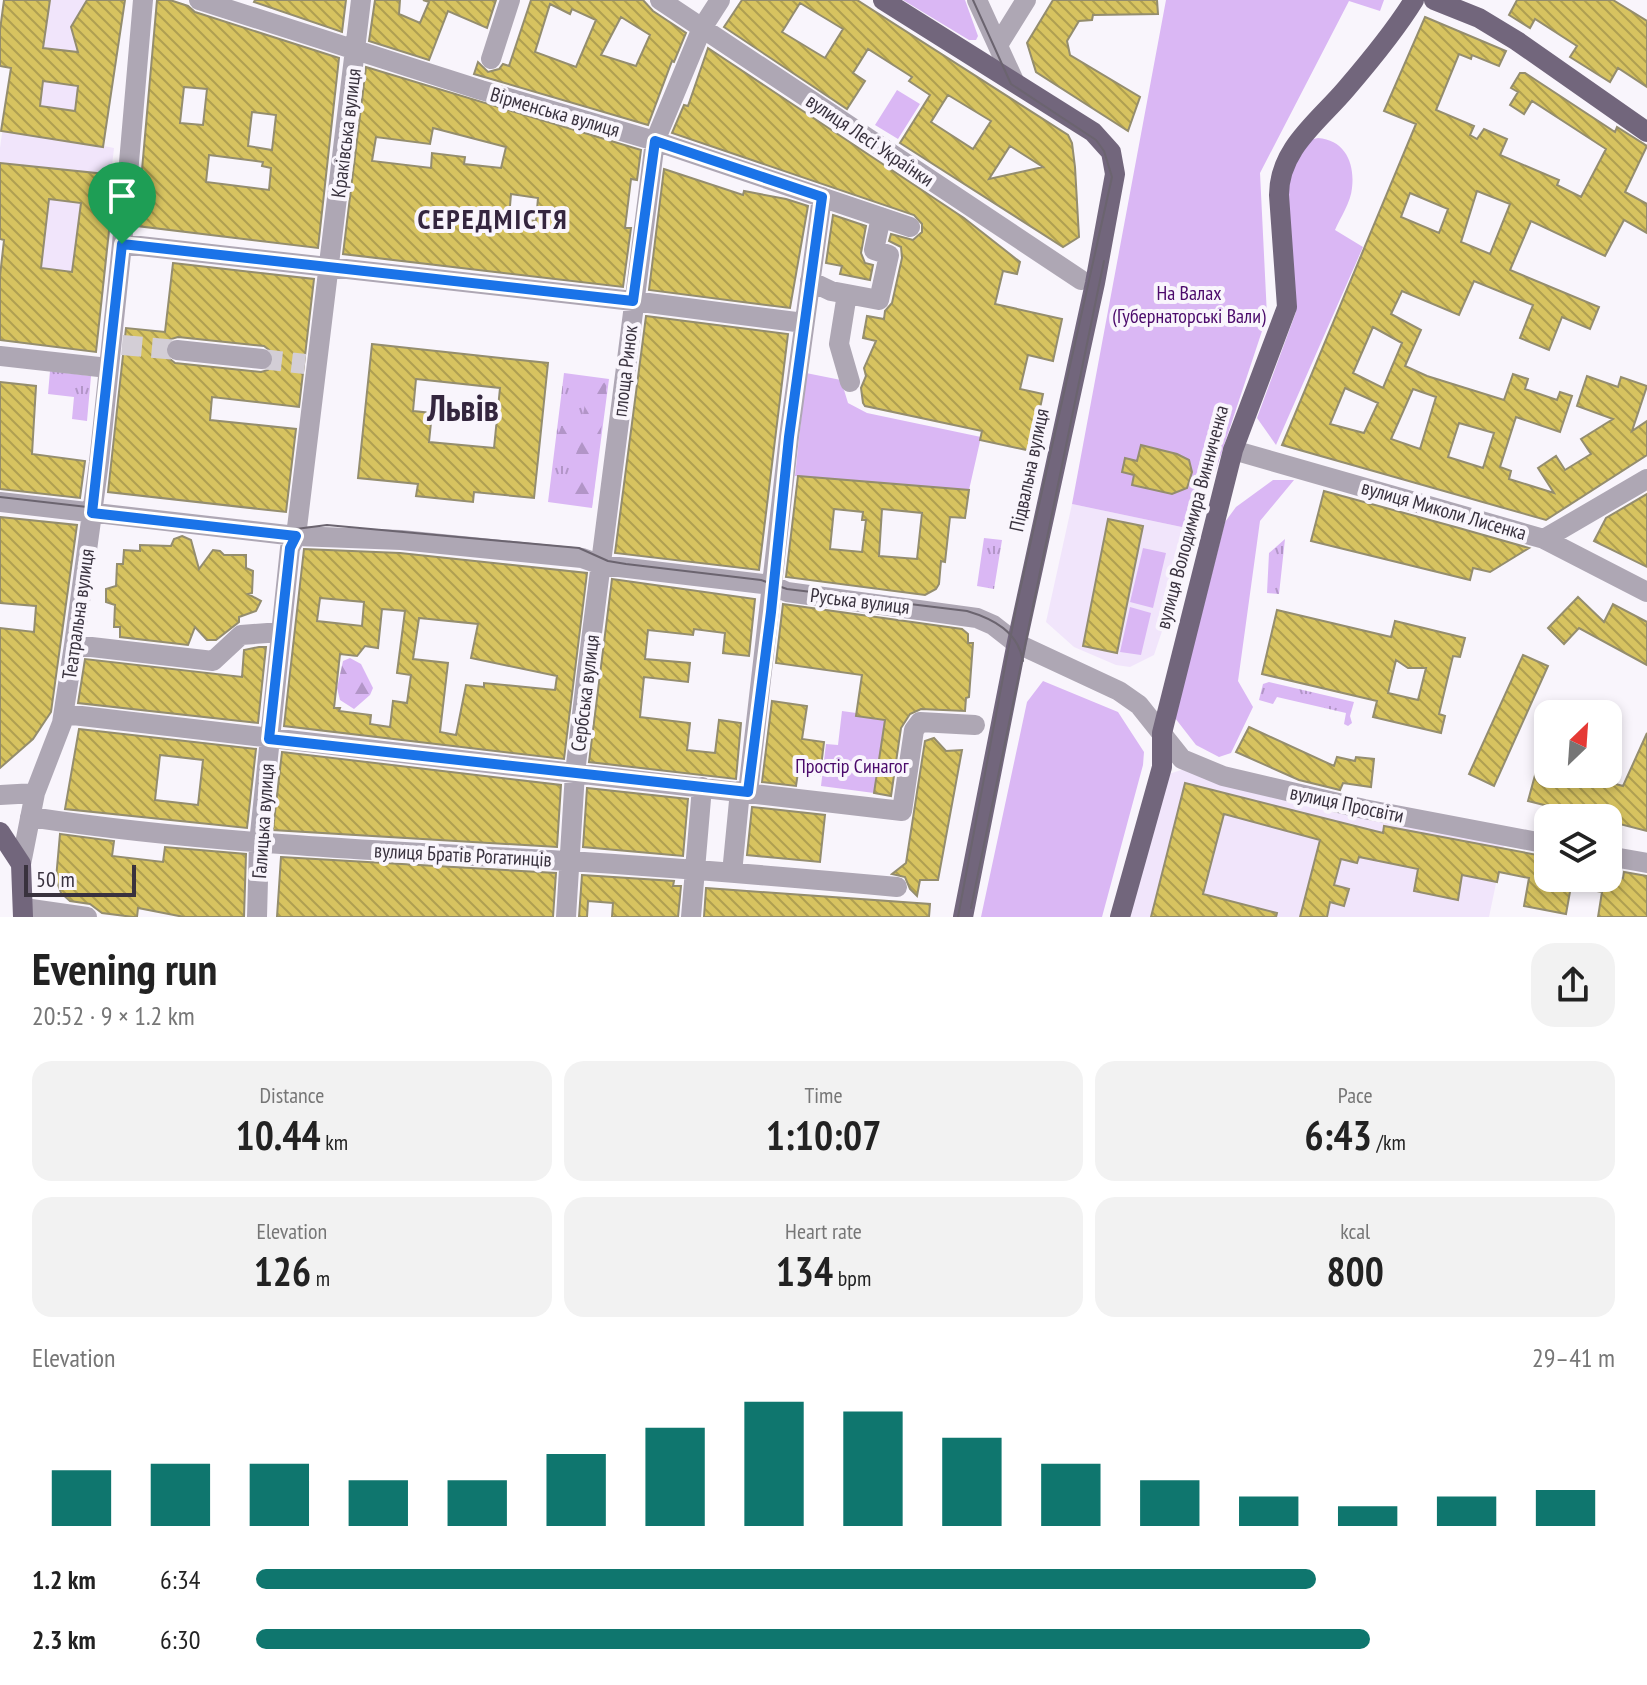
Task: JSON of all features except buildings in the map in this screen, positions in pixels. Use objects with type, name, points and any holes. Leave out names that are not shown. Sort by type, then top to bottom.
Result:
[{"type":"main road","name":"Підвальна вулиця","points":[[883,0],[1093,132],[1111,152],[1115,174],[1016,643],[963,917]]},
{"type":"main road","name":"вулиця Володимира Винниченка","points":[[1120,917],[1162,767],[1162,733],[1233,450],[1287,307],[1279,179],[1301,137],[1346,89],[1414,0]]},
{"type":"main road","points":[[1434,0],[1479,18],[1517,41],[1647,132]]},
{"type":"main road","points":[[0,832],[21,864],[24,912]]},
{"type":"street","name":"Театральна вулиця","points":[[21,864],[35,793],[64,714],[92,513],[108,368],[117,344],[122,244],[143,0]]},
{"type":"street","name":"Вірменська вулиця","points":[[199,0],[655,141],[910,227]]},
{"type":"street","name":"Краківська вулиця","points":[[330,267],[361,0]]},
{"type":"street","points":[[491,59],[510,0]]},
{"type":"street","name":"вулиця Лесі Українки","points":[[660,0],[1081,280]]},
{"type":"street","points":[[720,0],[702,28],[655,141],[633,301],[804,323]]},
{"type":"street","points":[[977,0],[1014,81]]},
{"type":"street","points":[[998,45],[1026,0]]},
{"type":"street","points":[[732,873],[822,197]]},
{"type":"street","points":[[810,281],[831,291],[879,300],[889,255],[874,250],[881,217]]},
{"type":"street","name":"площа Ринок","points":[[122,244],[633,301],[602,565]]},
{"type":"street","points":[[296,536],[311,365],[330,267]]},
{"type":"street","points":[[847,294],[839,344],[850,382]]},
{"type":"street","points":[[177,350],[262,359]]},
{"type":"street","points":[[0,356],[108,368]]},
{"type":"street","name":"вулиця Миколи Лисенка","points":[[1233,450],[1544,539],[1647,592]]},
{"type":"street","points":[[1544,539],[1647,479]]},
{"type":"street","points":[[0,502],[296,536],[417,542],[582,558],[602,565]]},
{"type":"street","name":"Галицька вулиця","points":[[257,917],[259,843],[269,739],[290,548],[296,536]]},
{"type":"street","name":"Руська вулиця","points":[[602,565],[772,585],[787,592],[964,615],[993,625],[1016,643]]},
{"type":"street","name":"Сербська вулиця","points":[[566,917],[575,773],[602,565]]},
{"type":"street","points":[[74,645],[213,661],[241,635],[281,632]]},
{"type":"street","points":[[1016,643],[1119,691],[1139,705],[1162,733]]},
{"type":"street","points":[[64,714],[902,811],[914,730],[920,722],[975,725]]},
{"type":"street","name":"вулиця Просвіти","points":[[1162,733],[1182,759],[1223,776],[1364,809],[1534,841]]},
{"type":"street","points":[[691,917],[702,787]]},
{"type":"street","points":[[0,795],[35,793]]},
{"type":"street","name":"вулиця Братів Рогатинців","points":[[30,817],[154,834],[259,843],[693,869],[897,887]]},
{"type":"street","points":[[1622,859],[1647,863]]},
{"type":"street","points":[[24,912],[87,917]]},
{"type":"shaded area","points":[[4,0],[125,0],[104,146],[114,148],[111,174],[116,175],[102,306],[0,294],[4,240],[0,239],[0,148],[11,69],[0,66]]},
{"type":"shaded area","points":[[1072,504],[1196,530],[1154,655],[1130,667],[1116,665],[1074,647],[1046,622]]},
{"type":"shaded area","points":[[1184,769],[1505,840],[1489,917],[1129,917],[1169,774]]},
{"type":"green space","points":[[903,0],[965,0],[978,36],[976,40],[969,40]]},
{"type":"green space","name":"На Валах (Губернаторські Вали)","points":[[1166,0],[1384,0],[1380,11],[1349,1],[1260,173],[1267,316],[1196,530],[1072,504]]},
{"type":"green space","points":[[897,90],[920,104],[898,139],[875,125]]},
{"type":"green space","points":[[1318,138],[1335,143],[1350,162],[1353,179],[1351,193],[1335,230],[1363,247],[1276,445],[1257,418],[1296,312],[1285,219],[1287,169],[1309,140]]},
{"type":"green space","points":[[50,371],[91,376],[87,421],[72,419],[74,397],[48,394]]},
{"type":"green space","points":[[564,373],[609,379],[592,508],[548,502]]},
{"type":"green space","points":[[806,373],[841,380],[848,403],[867,413],[981,437],[969,490],[795,476]]},
{"type":"green space","points":[[607,381],[592,506],[564,501],[562,491],[579,446],[556,441],[561,427],[581,425],[587,393]]},
{"type":"green space","points":[[1273,480],[1294,480],[1260,521],[1238,681],[1253,707],[1231,753],[1219,757],[1196,745],[1175,718],[1225,522],[1236,507]]},
{"type":"green space","points":[[984,538],[1002,540],[994,589],[977,586]]},
{"type":"green space","points":[[1285,539],[1279,594],[1267,593],[1269,553]]},
{"type":"green space","points":[[1143,548],[1166,553],[1153,608],[1130,602]]},
{"type":"green space","points":[[1130,607],[1151,613],[1141,655],[1120,652]]},
{"type":"green space","points":[[350,658],[361,664],[373,688],[370,695],[354,709],[340,700],[337,688],[343,661]]},
{"type":"green space","points":[[1043,681],[1118,712],[1144,752],[1143,765],[1102,917],[981,917],[1027,702]]},
{"type":"green space","points":[[1269,682],[1354,702],[1350,716],[1352,723],[1348,726],[1344,724],[1346,713],[1277,697],[1273,704],[1259,700],[1263,684]]},
{"type":"green space","name":"Простір Синагог","points":[[842,711],[885,717],[874,793],[821,786],[826,744],[838,745]]},
{"type":"tunnel","points":[[122,345],[177,350]]},
{"type":"tunnel","points":[[262,359],[305,364]]},
{"type":"tram line","points":[[958,917],[1016,608],[1112,177],[1104,151],[1096,140],[1011,84],[973,0]]},
{"type":"tram line","points":[[971,908],[1104,261]]},
{"type":"tram line","points":[[0,497],[288,530],[327,525],[579,548],[608,561],[626,564],[761,580],[787,589],[967,611],[1003,628],[1016,642],[1023,661]]},
{"type":"district","name":"СЕРЕДМІСТЯ","points":[[493,218]]},
{"type":"district","name":"Львів","points":[[463,407]]},
{"type":"route","points":[[655,141],[822,197],[789,437],[748,792],[269,739],[290,548],[296,536],[92,513],[122,244],[633,301],[655,141]]}]
